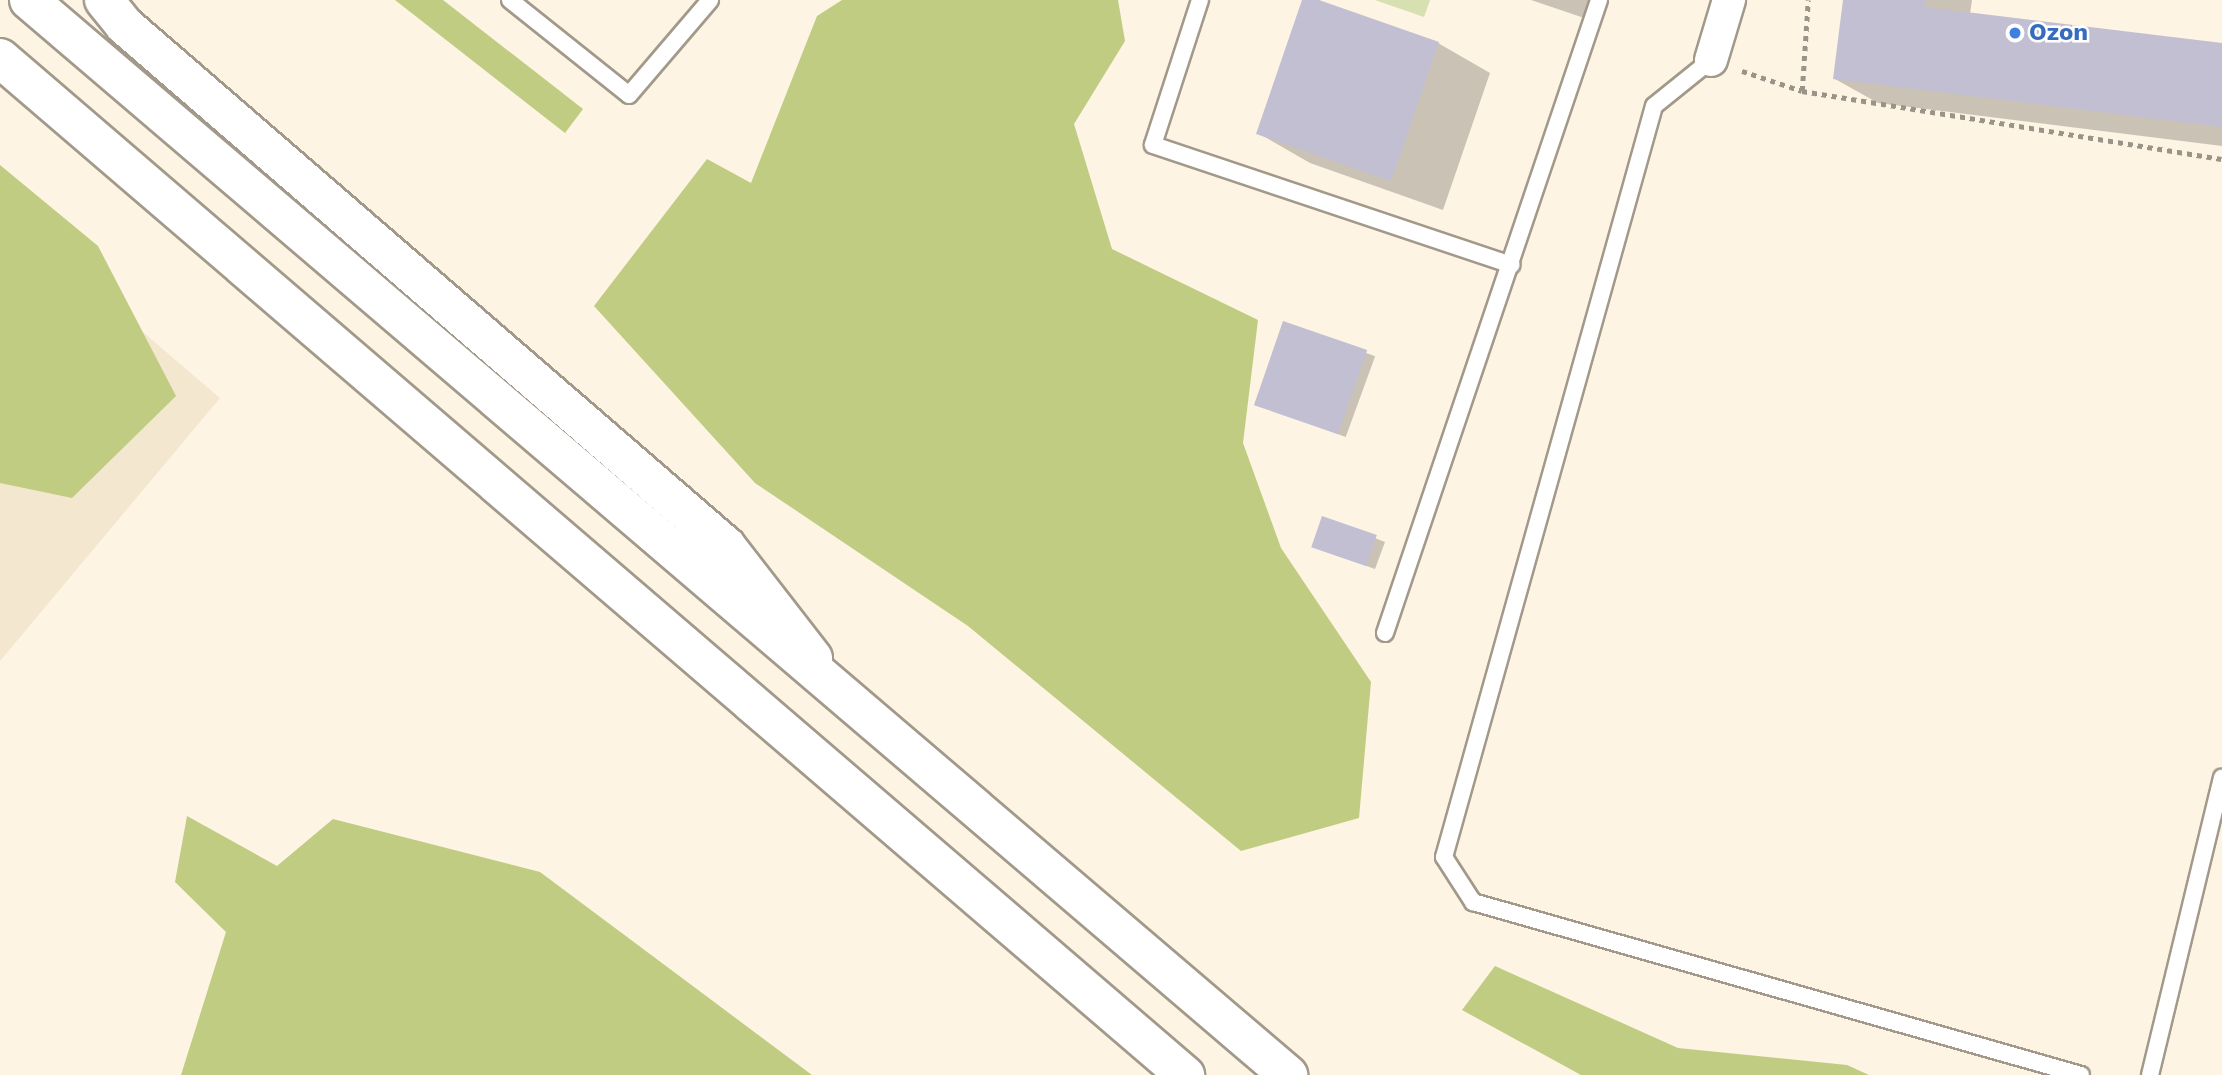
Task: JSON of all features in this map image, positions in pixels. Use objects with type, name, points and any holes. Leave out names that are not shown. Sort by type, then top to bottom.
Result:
[{"type":"main road","points":[[29,0],[1287,1075]]},
{"type":"main road","points":[[104,0],[124,25],[726,546],[840,693]]},
{"type":"main road","points":[[0,58],[1185,1075]]},
{"type":"street","points":[[1710,60],[1730,0]]},
{"type":"lane","points":[[510,0],[629,95],[710,0]]},
{"type":"lane","points":[[1200,0],[1153,145],[1511,265]]},
{"type":"lane","points":[[1385,634],[1599,0]]},
{"type":"lane","points":[[1710,60],[1654,106],[1444,858],[1473,902],[2081,1075]]},
{"type":"lane","points":[[2150,1075],[2222,778]]},
{"type":"path","points":[[1802,91],[1808,0]]},
{"type":"path","points":[[1710,60],[1802,91],[2222,159]]},
{"type":"shaded area","points":[[0,210],[220,398],[0,661]]},
{"type":"green space","points":[[395,0],[443,0],[583,109],[565,133]]},
{"type":"green space","points":[[842,0],[1118,0],[1125,41],[1074,124],[1112,249],[1258,320],[1243,443],[1281,548],[1371,682],[1359,818],[1241,851],[968,626],[755,483],[594,306],[707,159],[751,183],[817,16]]},
{"type":"green space","points":[[1375,0],[1430,0],[1424,17]]},
{"type":"green space","points":[[0,165],[98,246],[176,396],[72,498],[0,483]]},
{"type":"green space","points":[[187,816],[277,866],[333,819],[540,872],[812,1075],[181,1075],[226,932],[175,882]]},
{"type":"green space","points":[[1495,966],[1678,1048],[1847,1065],[1869,1075],[1581,1075],[1462,1010]]},
{"type":"building","points":[[1302,0],[1319,0],[1439,42],[1391,181],[1256,134]]},
{"type":"building","points":[[1843,0],[1926,0],[1925,7],[2222,43],[2222,127],[1833,79]]},
{"type":"building","points":[[1283,321],[1367,350],[1338,434],[1254,405]]},
{"type":"building","points":[[1322,516],[1377,535],[1366,566],[1311,547]]},
{"type":"place","name":"Ozon","points":[[2015,33]]}]
